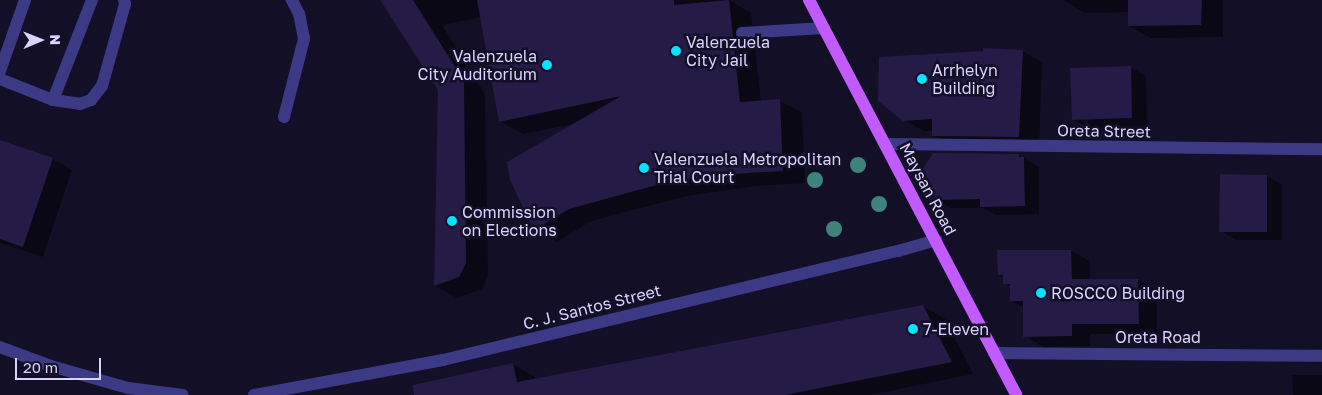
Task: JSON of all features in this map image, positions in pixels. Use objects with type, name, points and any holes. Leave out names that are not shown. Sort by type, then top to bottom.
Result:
[{"type":"main road","name":"Maysan Road","points":[[809,0],[1016,395]]},
{"type":"street","points":[[0,71],[25,0]]},
{"type":"street","points":[[53,100],[92,0]]},
{"type":"street","points":[[0,79],[53,100],[80,104],[91,100],[102,86],[125,4],[124,0]]},
{"type":"street","points":[[284,117],[304,39],[299,14],[292,0]]},
{"type":"street","points":[[742,34],[824,28]]},
{"type":"street","name":"Oreta Street","points":[[886,144],[1322,149]]},
{"type":"street","name":"C. J. Santos Street","points":[[254,395],[443,360],[898,251],[936,240]]},
{"type":"street","points":[[0,347],[51,366],[128,388],[183,395]]},
{"type":"street","name":"Oreta Road","points":[[994,353],[1322,356]]},
{"type":"building","points":[[380,0],[413,0],[464,81],[466,263],[459,277],[434,286],[438,90]]},
{"type":"building","points":[[477,0],[674,0],[674,5],[729,0],[740,102],[780,99],[783,171],[732,174],[664,183],[569,209],[534,230],[510,180],[507,162],[621,96],[499,122]]},
{"type":"building","points":[[1128,0],[1202,0],[1201,25],[1128,26]]},
{"type":"building","points":[[983,48],[1023,50],[1019,137],[932,136],[932,119],[903,121],[878,101],[879,57],[983,51]]},
{"type":"building","points":[[1131,66],[1132,118],[1072,120],[1070,68]]},
{"type":"building","points":[[0,140],[53,158],[23,247],[0,239]]},
{"type":"building","points":[[933,153],[1019,154],[1019,157],[1024,157],[1025,206],[980,207],[980,199],[935,200],[922,170]]},
{"type":"building","points":[[1220,174],[1267,175],[1267,232],[1219,232]]},
{"type":"building","name":"ROSCCO Building","points":[[997,250],[1071,250],[1072,279],[1138,279],[1139,324],[1072,324],[1072,336],[1023,337],[1023,301],[1010,301],[1010,284],[1003,284],[1003,275],[998,275]]},
{"type":"building","points":[[923,305],[952,362],[785,395],[414,395],[413,385],[513,363],[517,382]]},
{"type":"place","name":"Valenzuela City Jail","points":[[676,51]]},
{"type":"place","name":"Valenzuela City Auditorium","points":[[547,65]]},
{"type":"place","name":"Arrhelyn Building","points":[[922,79]]},
{"type":"place","name":"Valenzuela Metropolitan Trial Court","points":[[644,168]]},
{"type":"place","name":"Commission on Elections","points":[[452,221]]},
{"type":"place","name":"ROSCCO Building","points":[[1041,293]]},
{"type":"place","name":"7-Eleven","points":[[913,329]]}]
